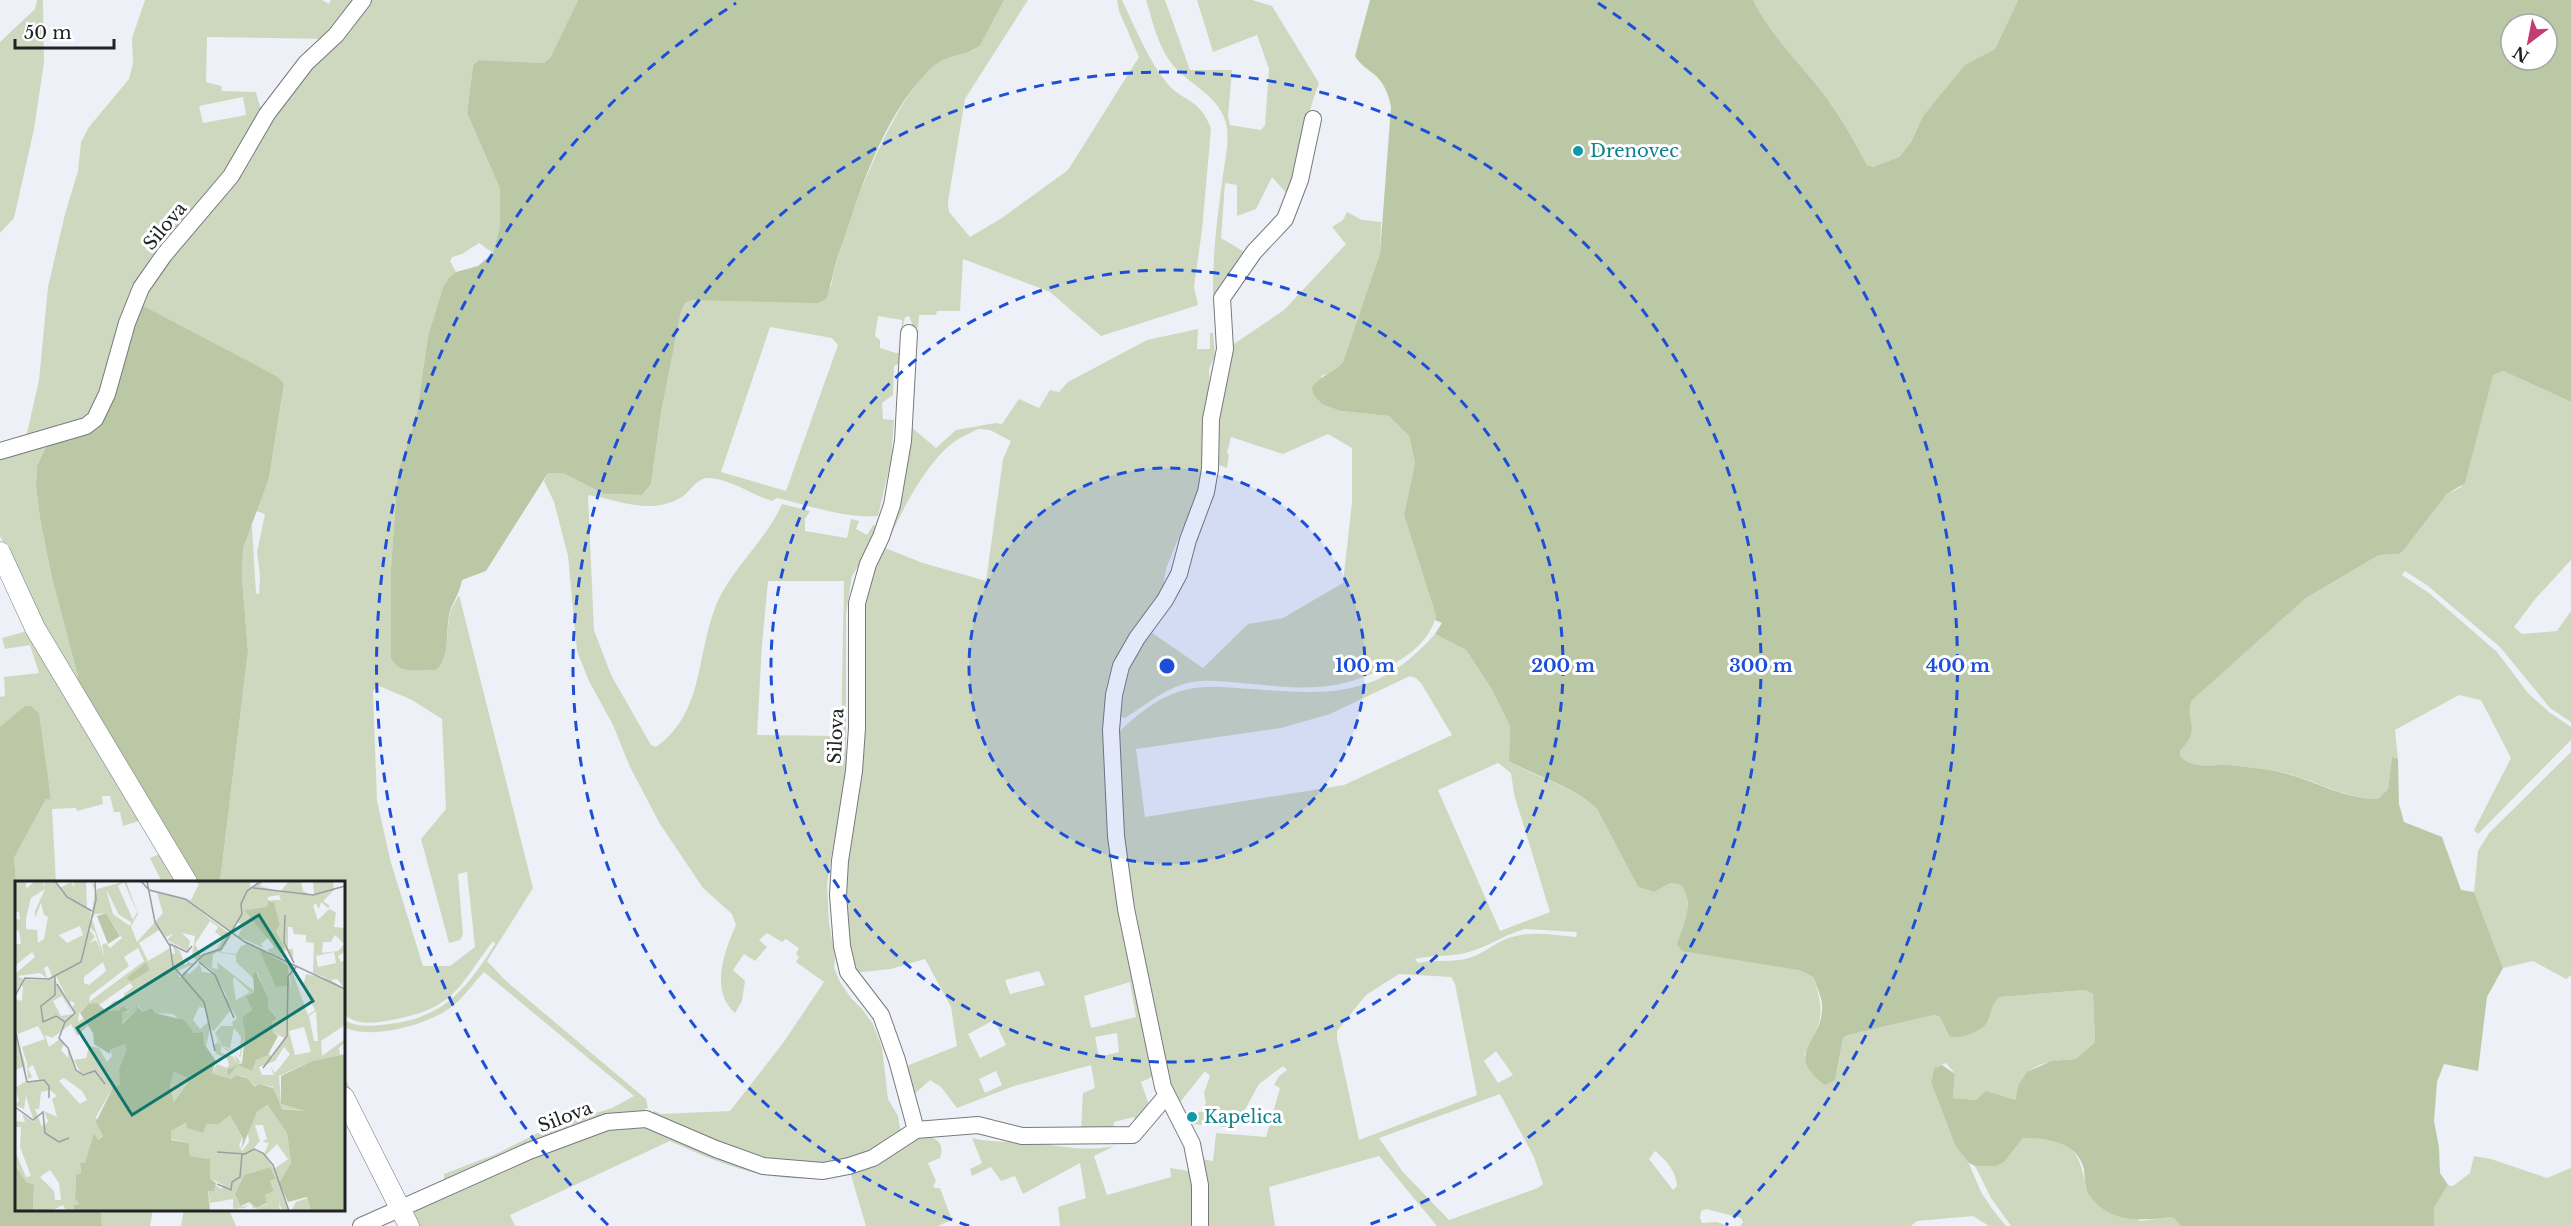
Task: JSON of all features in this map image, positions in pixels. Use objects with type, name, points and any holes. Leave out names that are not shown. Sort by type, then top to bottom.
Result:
[{"type":"street","name":"Silova","points":[[0,451],[86,426],[95,418],[107,394],[141,288],[164,255],[231,176],[267,114],[306,63],[336,35],[363,0]]},
{"type":"street","points":[[1200,1226],[1200,1185],[1192,1144],[1163,1087],[1126,909],[1116,836],[1111,730],[1114,695],[1121,666],[1137,638],[1165,600],[1179,574],[1206,492],[1210,469],[1211,418],[1226,349],[1222,298],[1254,252],[1285,219],[1300,180],[1313,119]]},
{"type":"street","name":"Silova","points":[[909,333],[903,441],[892,505],[881,537],[868,564],[857,603],[857,728],[854,771],[840,861],[838,895],[842,946],[848,972],[881,1015],[897,1060],[916,1130]]},
{"type":"street","points":[[0,552],[35,628],[187,881]]},
{"type":"street","name":"Silova","points":[[361,1226],[405,1218],[529,1151],[607,1122],[646,1119],[716,1149],[764,1166],[823,1171],[873,1158],[916,1130],[978,1125],[1022,1136],[1133,1136],[1167,1095]]},
{"type":"street","points":[[345,1099],[405,1218]]},
{"type":"green space","points":[[37,0],[43,0],[44,63],[34,129],[14,218],[0,233],[0,42],[35,9]]},
{"type":"green space","points":[[145,0],[322,0],[329,4],[331,0],[361,0],[330,39],[207,37],[206,82],[221,86],[222,91],[256,92],[260,107],[270,107],[229,175],[159,258],[96,413],[27,442],[39,380],[48,287],[65,214],[78,171],[81,142],[89,127],[129,79],[133,63],[132,38]],"holes":[[[243,97],[246,115],[203,123],[199,106]]]},
{"type":"green space","points":[[370,0],[578,0],[550,58],[544,63],[479,60],[473,65],[467,113],[500,189],[500,226],[493,253],[479,243],[462,254],[452,257],[450,261],[456,272],[443,287],[428,336],[416,419],[398,471],[391,568],[391,658],[394,663],[404,669],[436,670],[444,658],[450,613],[459,595],[533,888],[487,961],[506,981],[646,1099],[648,1108],[580,1127],[551,1138],[412,1202],[404,1202],[400,1199],[345,1086],[345,1078],[404,1197],[421,1194],[444,1185],[444,1174],[496,1154],[548,1128],[612,1108],[634,1096],[484,972],[455,1004],[417,1024],[370,1032],[345,1027],[345,1021],[371,1026],[389,1024],[408,1021],[439,1008],[464,987],[495,944],[493,941],[463,983],[443,1002],[413,1015],[392,1020],[367,1023],[356,1021],[345,1016],[345,881],[220,881],[248,651],[242,578],[243,548],[250,525],[252,527],[256,593],[259,594],[260,576],[257,552],[265,514],[256,511],[269,478],[284,384],[277,377],[138,303],[166,260],[231,184],[267,123],[304,74]],"holes":[[[379,686],[412,700],[442,719],[446,809],[421,839],[449,943],[460,940],[463,934],[458,874],[467,872],[475,947],[450,966],[423,966],[391,863],[377,801],[373,691]]]},
{"type":"green space","points":[[578,0],[1004,0],[980,45],[934,65],[911,91],[897,112],[863,185],[837,259],[826,299],[818,303],[693,300],[685,303],[681,312],[661,413],[651,484],[642,495],[604,494],[563,473],[548,473],[486,571],[462,580],[450,611],[446,651],[441,665],[436,670],[404,669],[394,663],[391,658],[391,568],[398,471],[416,419],[428,336],[443,287],[456,272],[478,266],[493,253],[500,226],[500,189],[467,113],[473,65],[479,60],[544,63],[550,58]]},
{"type":"green space","points":[[1004,0],[1028,0],[965,99],[948,202],[949,212],[970,237],[1002,218],[1068,170],[1139,57],[1119,11],[1117,0],[1122,0],[1142,43],[1160,74],[1173,89],[1202,111],[1211,129],[1202,230],[1194,287],[1198,305],[1101,336],[1050,292],[963,259],[960,311],[937,311],[936,315],[919,315],[918,328],[913,326],[909,316],[905,317],[901,336],[902,320],[878,316],[875,336],[880,340],[880,348],[896,353],[904,352],[903,362],[894,366],[893,395],[882,403],[883,419],[894,420],[891,460],[878,516],[841,513],[777,498],[772,501],[732,484],[707,478],[700,481],[682,497],[670,503],[658,505],[635,505],[588,495],[594,630],[611,675],[651,745],[656,747],[673,732],[685,714],[693,695],[714,611],[723,591],[769,527],[782,504],[810,511],[805,519],[805,531],[847,538],[851,519],[859,521],[856,529],[867,535],[873,525],[877,526],[872,544],[852,576],[846,614],[846,768],[827,884],[829,923],[835,956],[834,968],[851,998],[873,1024],[882,1047],[888,1099],[898,1116],[900,1128],[906,1135],[834,1167],[773,1165],[651,1115],[654,1111],[661,1114],[730,1111],[783,1043],[824,982],[796,962],[799,957],[796,954],[799,948],[786,939],[782,942],[767,933],[759,940],[767,947],[755,961],[744,954],[733,970],[745,981],[742,1001],[735,1013],[727,1004],[721,982],[722,970],[736,925],[732,914],[703,888],[660,824],[630,767],[613,725],[589,681],[577,651],[568,556],[554,502],[544,481],[548,473],[563,473],[604,494],[642,495],[651,484],[661,413],[681,312],[685,303],[693,300],[831,287],[845,233],[858,199],[889,128],[907,97],[925,73],[943,58],[974,50]],"holes":[[[770,327],[832,338],[838,345],[786,491],[721,472]],[[768,581],[844,581],[841,736],[757,735]]]},
{"type":"green space","points":[[1146,0],[1165,0],[1190,70],[1232,70],[1228,117],[1230,125],[1261,130],[1265,125],[1269,69],[1257,35],[1213,52],[1197,0],[1252,0],[1272,6],[1319,83],[1288,195],[1272,177],[1256,209],[1237,216],[1237,185],[1225,183],[1221,238],[1248,254],[1216,315],[1213,288],[1214,250],[1227,149],[1227,128],[1218,106],[1169,60],[1158,39]]},
{"type":"green space","points":[[1370,0],[1753,0],[1777,37],[1829,102],[1867,165],[1873,167],[1899,157],[1911,142],[1923,116],[1965,65],[1995,49],[2018,0],[2571,0],[2571,402],[2503,371],[2493,375],[2465,483],[2447,494],[2403,551],[2399,554],[2379,555],[2306,598],[2191,701],[2192,731],[2187,743],[2180,751],[2180,756],[2197,765],[2228,765],[2270,770],[2350,795],[2378,799],[2388,789],[2392,757],[2398,759],[2399,804],[2404,822],[2442,837],[2461,890],[2474,892],[2503,968],[2487,997],[2478,1071],[2444,1064],[2437,1082],[2434,1121],[2439,1147],[2440,1173],[2448,1185],[2434,1208],[2434,1226],[2181,1226],[2171,1217],[2127,1218],[2107,1211],[2098,1205],[2088,1193],[2084,1169],[2075,1152],[2051,1140],[2023,1138],[2004,1162],[1996,1166],[1975,1166],[1969,1163],[1955,1145],[1931,1082],[1934,1068],[1942,1065],[1955,1074],[1953,1098],[1976,1100],[1986,1091],[2015,1100],[2019,1084],[2027,1072],[2051,1061],[2076,1059],[2095,1042],[2093,994],[2085,990],[2000,997],[1994,1003],[1986,1024],[1979,1030],[1963,1036],[1949,1036],[1940,1017],[1934,1015],[1848,1035],[1843,1038],[1835,1080],[1825,1085],[1812,1074],[1806,1064],[1808,1047],[1821,1017],[1820,994],[1813,977],[1799,970],[1682,951],[1677,944],[1688,906],[1681,885],[1671,883],[1654,892],[1638,887],[1597,809],[1566,788],[1509,761],[1510,726],[1491,688],[1466,650],[1435,634],[1442,623],[1435,620],[1436,616],[1404,515],[1415,463],[1409,436],[1389,416],[1341,411],[1322,404],[1314,395],[1312,388],[1316,383],[1343,362],[1380,253],[1391,107],[1381,82],[1355,56]]},
{"type":"green space","points":[[1753,0],[2018,0],[1995,49],[1965,66],[1923,116],[1911,142],[1899,157],[1873,167],[1867,165],[1847,128],[1814,82],[1777,37]]},
{"type":"green space","points":[[1347,212],[1362,220],[1381,222],[1380,253],[1343,362],[1335,372],[1321,376],[1341,411],[1389,416],[1409,436],[1415,463],[1404,515],[1436,616],[1434,624],[1420,644],[1395,663],[1342,684],[1292,687],[1214,681],[1191,682],[1161,694],[1125,718],[1118,716],[1123,675],[1148,630],[1203,668],[1248,624],[1283,618],[1343,583],[1352,502],[1352,448],[1328,434],[1283,454],[1231,437],[1227,453],[1229,455],[1227,468],[1219,465],[1214,439],[1217,406],[1231,346],[1284,310],[1346,244],[1332,227],[1343,220]]},
{"type":"green space","points":[[138,303],[278,377],[284,384],[269,478],[243,548],[242,578],[248,651],[220,881],[193,881],[73,686],[78,677],[52,578],[40,519],[36,485],[37,466],[47,445],[82,432]]},
{"type":"green space","points":[[1198,329],[1197,349],[1210,349],[1210,333],[1213,333],[1215,356],[1209,369],[1210,390],[1204,468],[1196,501],[1166,569],[1162,596],[1136,635],[1107,743],[1156,1075],[1141,1082],[1150,1108],[1135,1122],[1134,1117],[1114,1122],[1113,1132],[1081,1130],[1083,1093],[1095,1088],[1091,1065],[1014,1086],[957,1108],[941,1087],[930,1080],[910,1098],[904,1067],[957,1046],[951,1007],[925,959],[891,969],[853,973],[844,927],[861,607],[910,426],[936,448],[956,430],[995,423],[1002,424],[1019,399],[1039,408],[1050,390],[1059,392],[1068,382],[1147,340]],"holes":[[[978,429],[990,430],[1011,441],[1003,459],[986,581],[923,563],[885,548],[915,489],[935,460],[957,440]],[[1039,971],[1045,985],[1010,994],[1005,980]],[[1130,982],[1136,1017],[1091,1028],[1084,996]],[[994,1020],[1006,1045],[980,1058],[968,1034]],[[1117,1033],[1119,1052],[1099,1057],[1095,1037]],[[996,1071],[1002,1085],[985,1093],[979,1079]]]},
{"type":"green space","points":[[2503,371],[2571,402],[2571,560],[2536,598],[2514,627],[2522,634],[2557,631],[2571,611],[2571,722],[2550,708],[2500,647],[2428,586],[2405,571],[2402,575],[2429,593],[2497,652],[2528,693],[2549,712],[2571,727],[2571,740],[2478,834],[2474,830],[2511,758],[2481,700],[2459,695],[2395,730],[2398,759],[2392,758],[2388,789],[2378,799],[2350,795],[2284,773],[2233,765],[2196,765],[2180,756],[2180,751],[2189,733],[2190,701],[2306,598],[2379,555],[2399,554],[2403,551],[2447,494],[2461,487],[2489,381],[2493,374]]},
{"type":"green space","points":[[47,445],[37,466],[36,485],[40,519],[52,578],[78,677],[73,686],[0,536],[0,454]]},
{"type":"green space","points":[[31,630],[142,820],[123,826],[120,812],[114,812],[110,796],[102,796],[103,804],[77,811],[76,808],[52,809],[56,881],[16,880],[14,858],[46,799],[51,800],[46,774],[0,727],[0,697],[5,696],[4,677],[39,673],[30,645],[5,649],[2,638]]},
{"type":"green space","points":[[1435,634],[1466,650],[1491,688],[1510,726],[1509,761],[1577,794],[1597,809],[1638,887],[1654,892],[1671,883],[1681,885],[1687,893],[1688,914],[1813,977],[1821,1009],[1815,1034],[1804,1055],[1835,1080],[1843,1038],[1848,1035],[1934,1015],[1940,1017],[1949,1036],[1986,1024],[1994,1002],[2000,997],[2085,990],[2093,994],[2095,1042],[2076,1059],[2044,1063],[2029,1072],[2023,1079],[2015,1100],[1986,1092],[1976,1100],[1953,1098],[1955,1074],[1946,1063],[1934,1068],[1931,1082],[1955,1145],[1967,1159],[1981,1192],[2006,1226],[1989,1226],[1973,1216],[1917,1221],[1911,1226],[1740,1226],[1743,1222],[1741,1218],[1706,1209],[1701,1211],[1702,1223],[1717,1222],[1728,1226],[1437,1226],[1379,1156],[1269,1187],[1275,1226],[1206,1226],[1201,1159],[1213,1161],[1216,1133],[1266,1137],[1280,1088],[1274,1085],[1279,1076],[1287,1070],[1283,1066],[1259,1084],[1242,1115],[1229,1127],[1190,1124],[1192,1113],[1201,1112],[1206,1103],[1204,1093],[1210,1076],[1205,1071],[1177,1106],[1170,1094],[1128,896],[1117,734],[1148,708],[1166,697],[1185,690],[1219,687],[1306,692],[1352,688],[1373,681],[1394,670],[1414,655]],"holes":[[[1410,676],[1421,683],[1452,735],[1344,785],[1145,817],[1136,749],[1281,728],[1330,714]],[[1498,763],[1511,773],[1514,794],[1550,912],[1500,931],[1438,790]],[[1525,929],[1577,932],[1576,937],[1541,934],[1515,936],[1463,959],[1418,963],[1415,959],[1465,953]],[[1399,974],[1451,977],[1455,984],[1477,1095],[1359,1140],[1337,1031],[1366,995]],[[1496,1051],[1513,1075],[1498,1083],[1484,1061]],[[1500,1094],[1534,1157],[1543,1184],[1538,1188],[1449,1220],[1402,1171],[1379,1138]],[[1655,1151],[1667,1162],[1672,1171],[1677,1186],[1673,1190],[1649,1159]]]},
{"type":"green space","points":[[25,706],[31,706],[39,714],[51,800],[46,799],[14,858],[16,880],[22,881],[15,881],[15,1211],[101,1211],[102,1226],[0,1226],[0,727]]},
{"type":"green space","points":[[2571,752],[2571,975],[2566,979],[2533,961],[2503,968],[2474,892],[2478,851],[2489,833]]},
{"type":"green space","points":[[162,853],[179,881],[162,881],[150,858]]},
{"type":"green space","points":[[646,1124],[798,1174],[928,1136],[936,1139],[942,1150],[940,1158],[928,1163],[936,1181],[933,1186],[940,1188],[952,1220],[938,1226],[866,1226],[850,1172],[802,1179],[780,1177],[735,1167],[670,1141],[510,1215],[515,1226],[416,1226],[411,1215],[419,1208],[575,1136]]},
{"type":"green space","points":[[972,1138],[1064,1147],[1114,1146],[1094,1156],[1107,1195],[1171,1177],[1170,1168],[1188,1171],[1197,1177],[1200,1226],[1060,1226],[1058,1207],[1086,1198],[1080,1163],[1023,1194],[1015,1176],[1001,1181],[991,1167],[972,1176],[970,1169],[982,1163]]},
{"type":"green space","points":[[2023,1138],[2051,1140],[2069,1147],[2080,1163],[2086,1190],[2141,1221],[2171,1217],[2181,1226],[2011,1226],[1991,1198],[1975,1166],[2000,1164]]},
{"type":"green space","points":[[2474,1156],[2491,1159],[2547,1178],[2571,1168],[2571,1226],[2434,1226],[2434,1208],[2448,1185],[2453,1186],[2470,1173]]},
{"type":"green space","points":[[101,1211],[153,1211],[150,1226],[102,1226]]},
{"type":"green space","points":[[184,1211],[229,1211],[236,1226],[181,1226]]},
{"type":"place","name":"Drenovec","points":[[1578,151]]},
{"type":"place","name":"Kapelica","points":[[1192,1117]]}]
